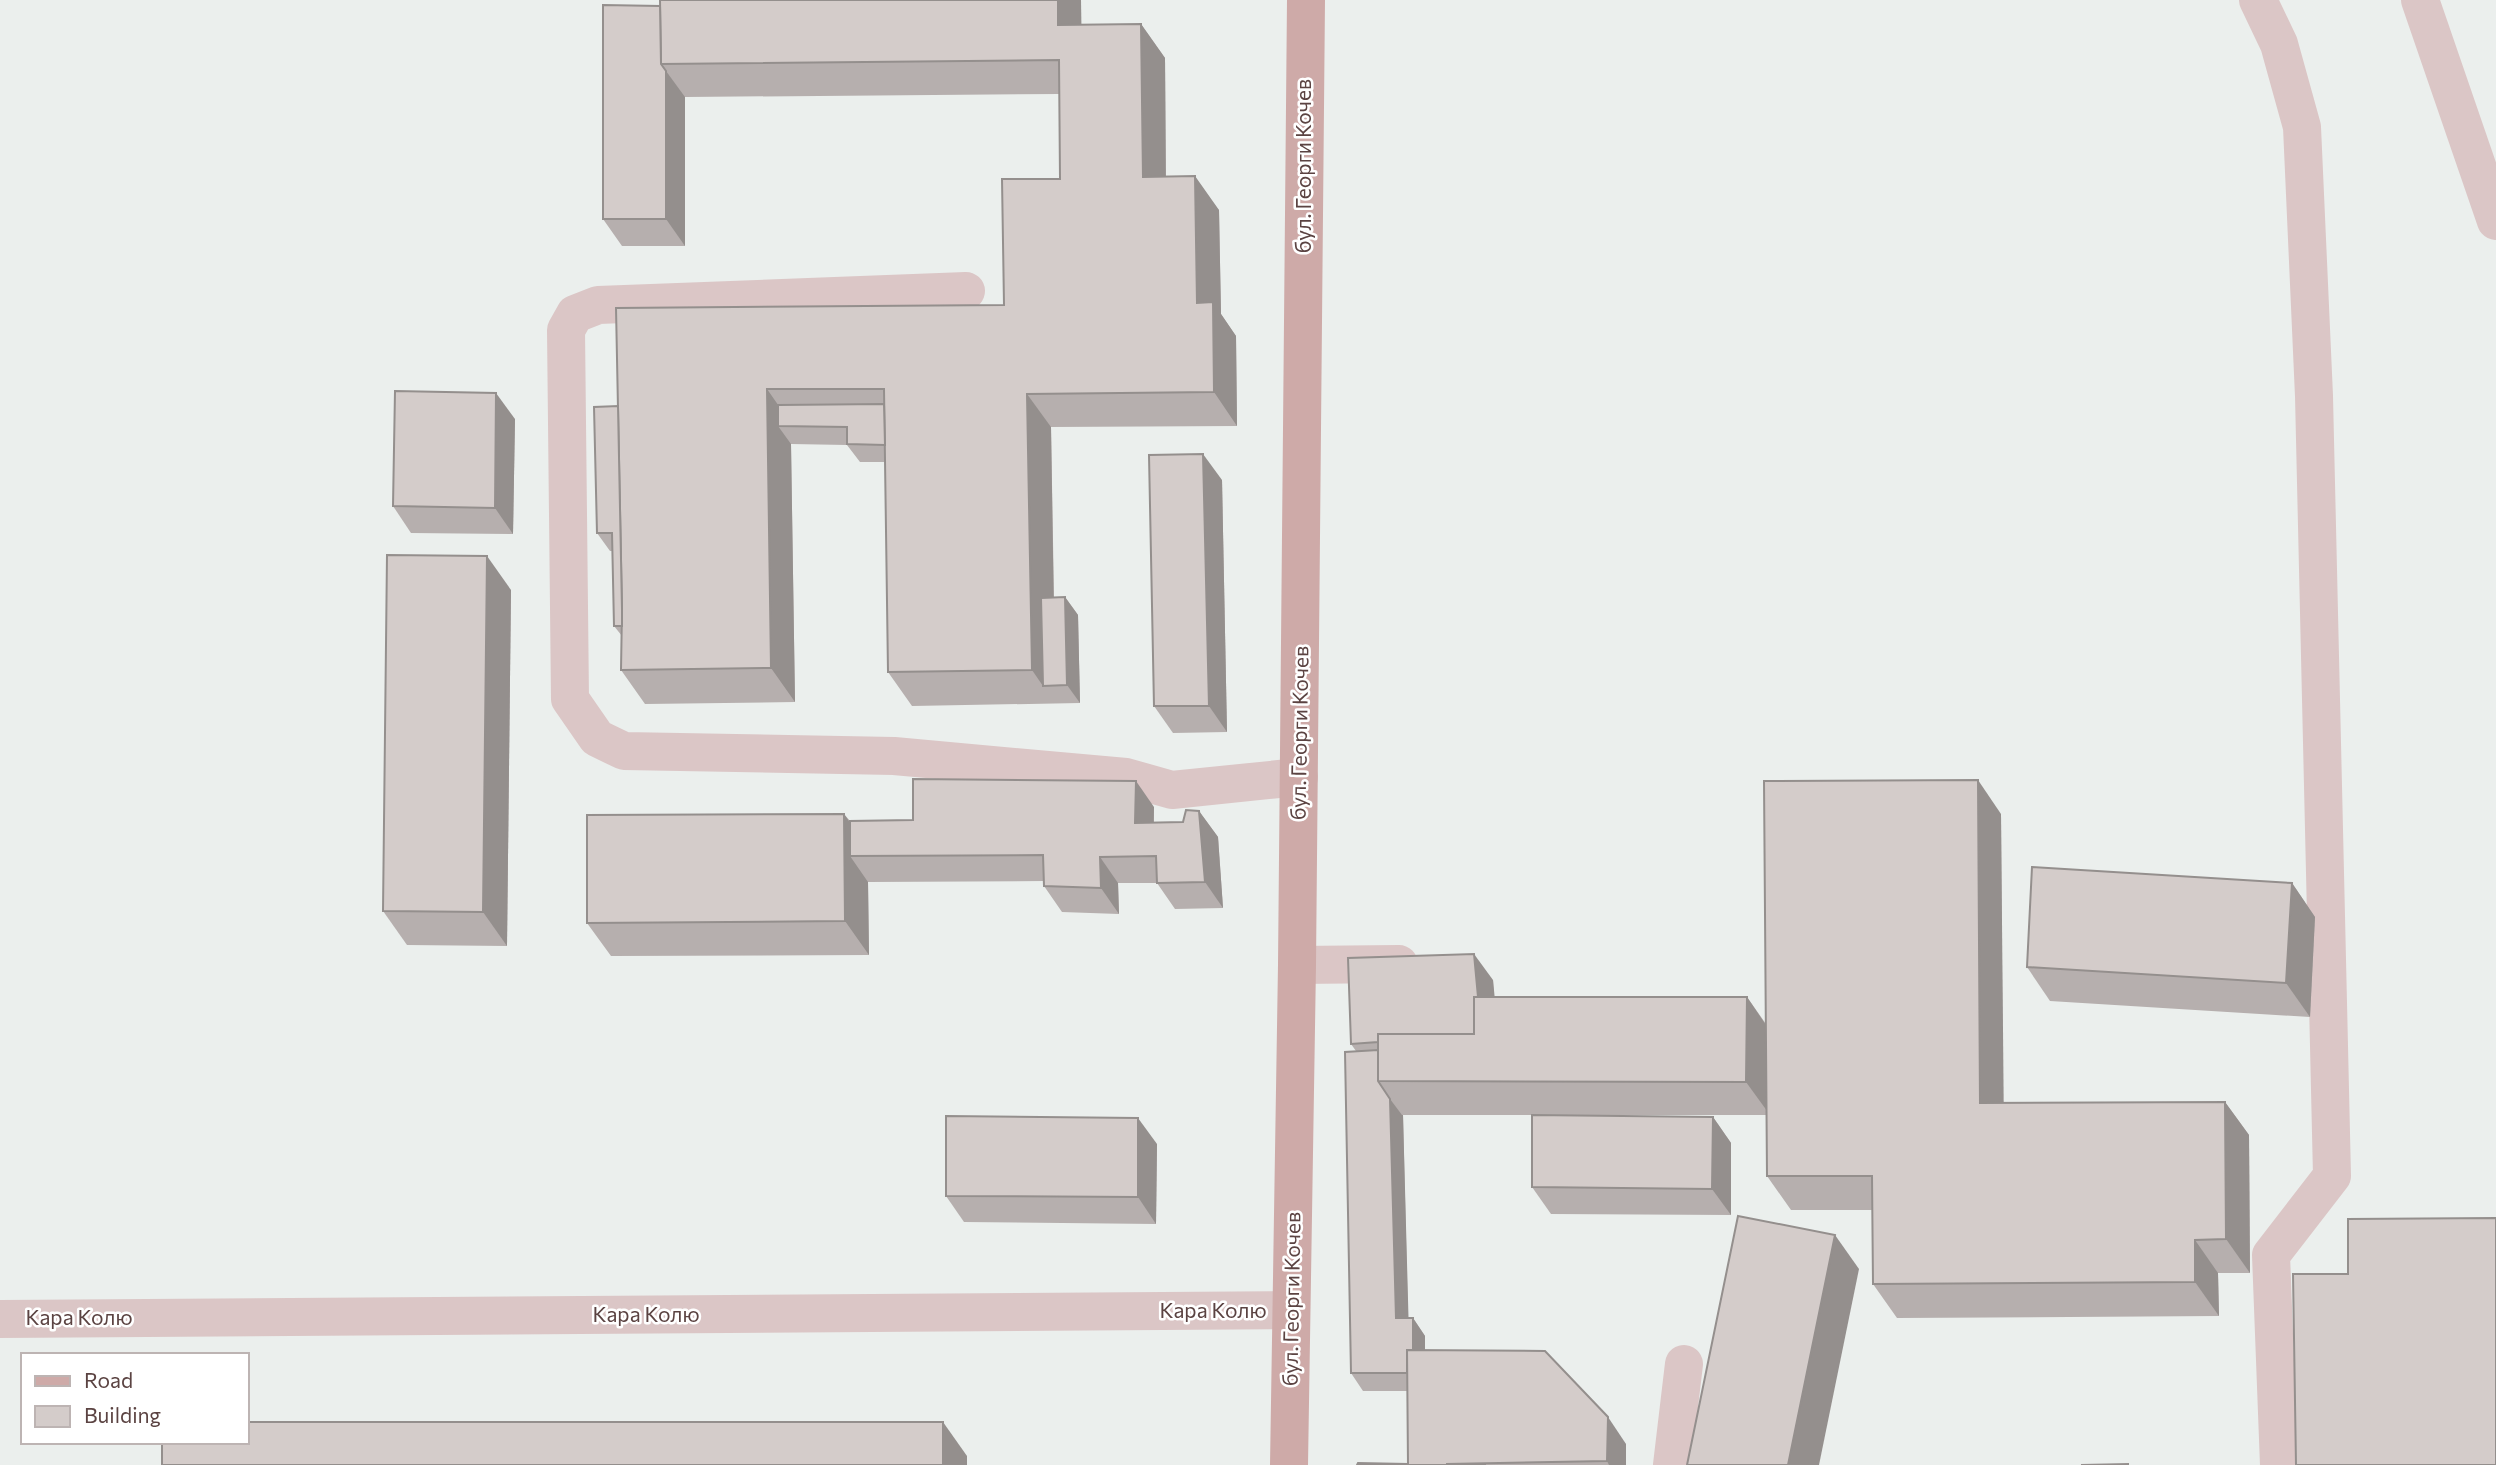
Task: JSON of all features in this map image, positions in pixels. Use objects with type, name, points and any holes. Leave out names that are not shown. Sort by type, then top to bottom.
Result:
[{"type":"main road","name":"бул. Георги Кочев","points":[[1289,1465],[1297,965],[1306,0]]},
{"type":"street","points":[[2258,0],[2279,44],[2302,127],[2314,396],[2332,1162],[2332,1176],[2271,1255],[2279,1465]]},
{"type":"street","points":[[2420,0],[2496,220]]},
{"type":"street","points":[[966,291],[598,305],[575,314],[566,330],[570,699],[597,738],[624,751],[894,756],[1126,777],[1172,790],[1299,777]]},
{"type":"street","points":[[1297,965],[1436,964]]},
{"type":"street","name":"Кара Колю","points":[[0,1319],[1291,1310]]},
{"type":"street","points":[[1672,1465],[1684,1364]]},
{"type":"building","points":[[660,0],[1058,0],[1058,25],[1141,24],[1143,177],[1195,176],[1197,303],[1213,302],[1214,392],[1027,394],[1032,670],[888,672],[884,389],[767,389],[771,668],[621,670],[616,308],[1004,305],[1002,179],[1060,179],[1059,60],[661,64]]},
{"type":"building","points":[[603,5],[660,6],[661,64],[666,71],[666,219],[603,219]]},
{"type":"building","points":[[395,391],[496,393],[495,508],[393,506]]},
{"type":"building","points":[[884,404],[885,445],[847,444],[847,427],[778,426],[778,405]]},
{"type":"building","points":[[618,406],[622,626],[614,626],[612,533],[597,533],[594,407]]},
{"type":"building","points":[[1203,454],[1209,706],[1154,706],[1149,455]]},
{"type":"building","points":[[387,555],[487,556],[483,912],[383,911]]},
{"type":"building","points":[[1065,597],[1067,685],[1043,686],[1041,598]]},
{"type":"building","points":[[913,779],[1136,781],[1135,823],[1183,822],[1186,810],[1199,811],[1205,882],[1157,883],[1156,856],[1100,857],[1101,888],[1044,886],[1043,855],[850,856],[850,821],[913,820]]},
{"type":"building","points":[[1978,780],[1980,1103],[2225,1102],[2226,1239],[2195,1240],[2195,1282],[1873,1284],[1872,1176],[1767,1176],[1764,781]]},
{"type":"building","points":[[844,814],[845,921],[587,923],[587,815]]},
{"type":"building","points":[[2032,867],[2292,883],[2286,983],[2027,967]]},
{"type":"building","points":[[1474,954],[1478,997],[1474,997],[1474,1034],[1378,1034],[1378,1042],[1351,1044],[1348,958]]},
{"type":"building","points":[[1474,997],[1747,997],[1746,1082],[1378,1081],[1378,1034],[1474,1034]]},
{"type":"building","points":[[1378,1050],[1378,1081],[1390,1099],[1396,1318],[1413,1318],[1413,1350],[1407,1350],[1407,1373],[1351,1373],[1345,1052]]},
{"type":"building","points":[[1532,1115],[1713,1117],[1712,1189],[1532,1187]]},
{"type":"building","points":[[946,1116],[1138,1118],[1138,1197],[946,1196]]},
{"type":"building","points":[[1738,1216],[1835,1235],[1788,1465],[1687,1465]]},
{"type":"building","points":[[2496,1218],[2496,1465],[2296,1465],[2293,1274],[2348,1274],[2348,1219]]},
{"type":"building","points":[[1407,1350],[1545,1351],[1608,1417],[1607,1461],[1357,1465],[1408,1464]]},
{"type":"building","points":[[248,1422],[943,1422],[943,1465],[162,1465],[162,1444],[248,1444]]}]
